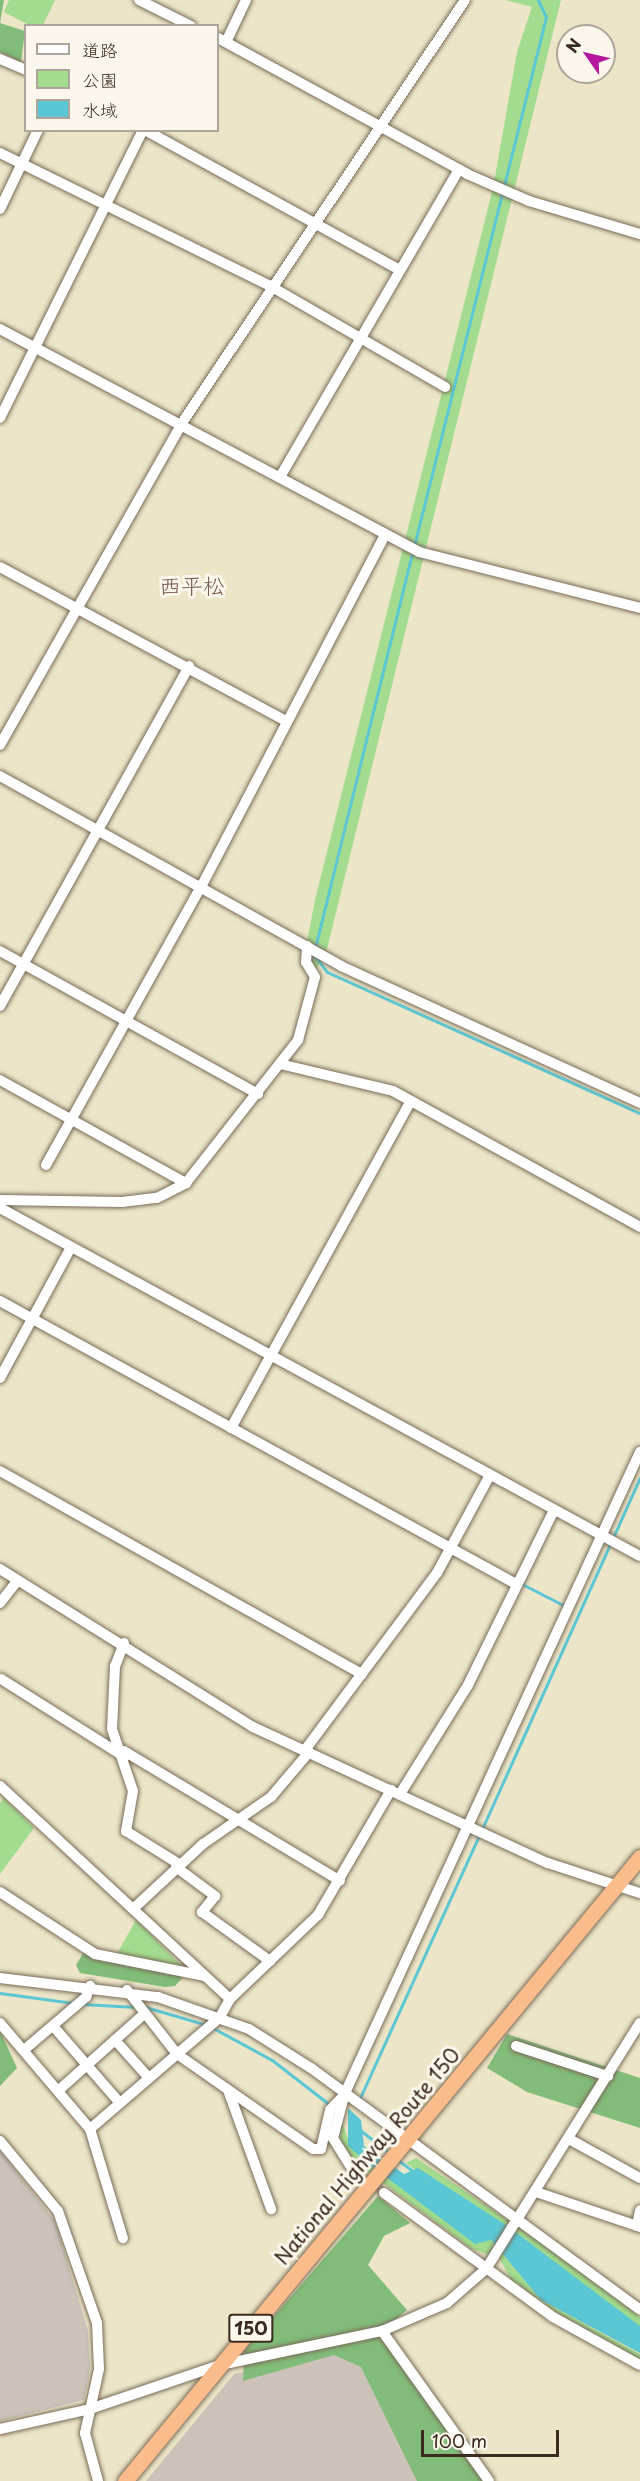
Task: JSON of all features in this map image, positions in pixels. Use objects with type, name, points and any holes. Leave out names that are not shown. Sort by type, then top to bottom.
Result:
[{"type":"highway","name":"National Highway Route 150","points":[[125,2481],[640,1857]]},
{"type":"street","points":[[139,0],[187,24]]},
{"type":"street","points":[[246,0],[222,40],[459,169],[529,201],[640,234]]},
{"type":"street","points":[[0,745],[182,423],[465,0]]},
{"type":"street","points":[[0,59],[24,69]]},
{"type":"street","points":[[0,209],[37,132]]},
{"type":"street","points":[[0,418],[143,132]]},
{"type":"street","points":[[148,132],[400,270]]},
{"type":"street","points":[[0,153],[272,287],[446,387]]},
{"type":"street","points":[[280,477],[459,169]]},
{"type":"street","points":[[0,329],[182,423],[419,552],[640,608]]},
{"type":"street","points":[[46,1165],[201,887],[284,720],[386,535]]},
{"type":"street","points":[[0,567],[78,606],[284,720]]},
{"type":"street","points":[[0,1006],[189,666]]},
{"type":"street","points":[[0,776],[307,946],[640,1103]]},
{"type":"street","points":[[0,1200],[122,1202],[157,1198],[186,1184],[298,1040],[315,977],[306,962],[307,946]]},
{"type":"street","points":[[0,951],[258,1094]]},
{"type":"street","points":[[280,1064],[393,1091],[640,1227]]},
{"type":"street","points":[[0,1080],[186,1184]]},
{"type":"street","points":[[231,1428],[411,1101]]},
{"type":"street","points":[[0,1208],[600,1538],[640,1556]]},
{"type":"street","points":[[0,1377],[71,1247]]},
{"type":"street","points":[[0,1301],[516,1584]]},
{"type":"street","points":[[351,2167],[333,2138],[347,2095],[640,1452]]},
{"type":"street","points":[[0,1471],[362,1674]]},
{"type":"street","points":[[132,1909],[177,1865],[236,1820],[271,1797],[307,1751],[451,1548],[489,1477]]},
{"type":"street","points":[[90,2129],[220,2017],[230,1999],[318,1915],[395,1792],[468,1685],[553,1512]]},
{"type":"street","points":[[0,1569],[124,1643],[253,1727],[548,1863],[640,1893]]},
{"type":"street","points":[[0,1603],[18,1580]]},
{"type":"street","points":[[124,1643],[116,1666],[112,1729],[124,1754],[133,1791],[126,1831],[177,1865],[215,1896],[201,1912],[270,1961]]},
{"type":"street","points":[[1,1679],[340,1881]]},
{"type":"street","points":[[0,1786],[230,1999]]},
{"type":"street","points":[[0,1892],[95,1954],[204,1976]]},
{"type":"street","points":[[0,1978],[127,1990],[220,2017],[275,2044],[364,2107],[406,2142],[640,2310]]},
{"type":"street","points":[[24,2050],[78,2004],[90,1986]]},
{"type":"street","points":[[127,1990],[144,2015],[177,2054],[317,2151],[330,2110],[347,2095]]},
{"type":"street","points":[[59,2090],[144,2015]]},
{"type":"street","points":[[0,2023],[90,2129],[123,2238]]},
{"type":"street","points":[[0,2429],[90,2409],[220,2365],[382,2331],[447,2303],[486,2269],[518,2222],[640,2023]]},
{"type":"street","points":[[53,2026],[120,2103]]},
{"type":"street","points":[[115,2040],[149,2078]]},
{"type":"street","points":[[516,2046],[608,2076]]},
{"type":"street","points":[[228,2090],[271,2209]]},
{"type":"street","points":[[569,2139],[640,2178]]},
{"type":"street","points":[[0,2141],[45,2193],[70,2234],[100,2344],[85,2433],[98,2481]]},
{"type":"street","points":[[536,2192],[638,2227],[640,2210]]},
{"type":"street","points":[[384,2193],[553,2317],[640,2365]]},
{"type":"street","points":[[382,2331],[489,2481]]},
{"type":"shaded area","points":[[0,2151],[55,2221],[88,2331],[90,2369],[84,2400],[0,2421]]},
{"type":"shaded area","points":[[382,2338],[484,2481],[146,2481],[234,2374]]},
{"type":"green space","points":[[0,0],[4,0],[0,23]]},
{"type":"green space","points":[[9,0],[55,0],[43,24],[27,24],[4,12]]},
{"type":"green space","points":[[505,0],[561,0],[326,953],[314,973],[305,952],[315,900],[493,188],[517,52],[532,7]]},
{"type":"green space","points":[[0,23],[24,31],[21,62],[0,52]]},
{"type":"green space","points":[[4,1798],[34,1828],[0,1874],[0,1803]]},
{"type":"green space","points":[[136,1920],[193,1977],[114,1959]]},
{"type":"green space","points":[[85,1950],[185,1975],[175,1986],[165,1987],[80,1973],[76,1965]]},
{"type":"green space","points":[[0,2031],[17,2068],[0,2086]]},
{"type":"green space","points":[[507,2034],[640,2078],[640,2128],[527,2092],[487,2068]]},
{"type":"green space","points":[[342,2122],[348,2139],[491,2240],[541,2300],[640,2354],[640,2361],[556,2312],[511,2280],[500,2259],[472,2249],[351,2159],[339,2145]]},
{"type":"green space","points":[[416,2158],[575,2266],[640,2317],[640,2329],[406,2163]]},
{"type":"green space","points":[[378,2196],[410,2223],[384,2236],[368,2265],[407,2310],[382,2331],[489,2481],[417,2481],[361,2367],[334,2355],[243,2381],[244,2351]]},
{"type":"water","points":[[348,2108],[361,2120],[364,2146],[404,2174],[418,2168],[506,2225],[640,2326],[640,2353],[541,2300],[491,2240],[475,2244],[370,2165],[348,2146]]},
{"type":"waterway","points":[[414,546],[546,17],[538,0]]},
{"type":"waterway","points":[[315,948],[412,552]]},
{"type":"waterway","points":[[313,954],[327,972],[640,1113]]},
{"type":"waterway","points":[[482,1829],[640,1478]]},
{"type":"waterway","points":[[520,1583],[565,1606]]},
{"type":"waterway","points":[[359,2100],[479,1835]]},
{"type":"waterway","points":[[0,1993],[73,2003]]},
{"type":"waterway","points":[[82,2004],[136,2007]]},
{"type":"waterway","points":[[142,2006],[207,2025]]},
{"type":"waterway","points":[[213,2028],[272,2060],[330,2105]]},
{"type":"waterway","points":[[360,2130],[391,2154]]},
{"type":"waterway","points":[[398,2160],[414,2172]]},
{"type":"tunnel","points":[[351,2167],[384,2193]]},
{"type":"district","name":"西平松","points":[[192,585]]}]
